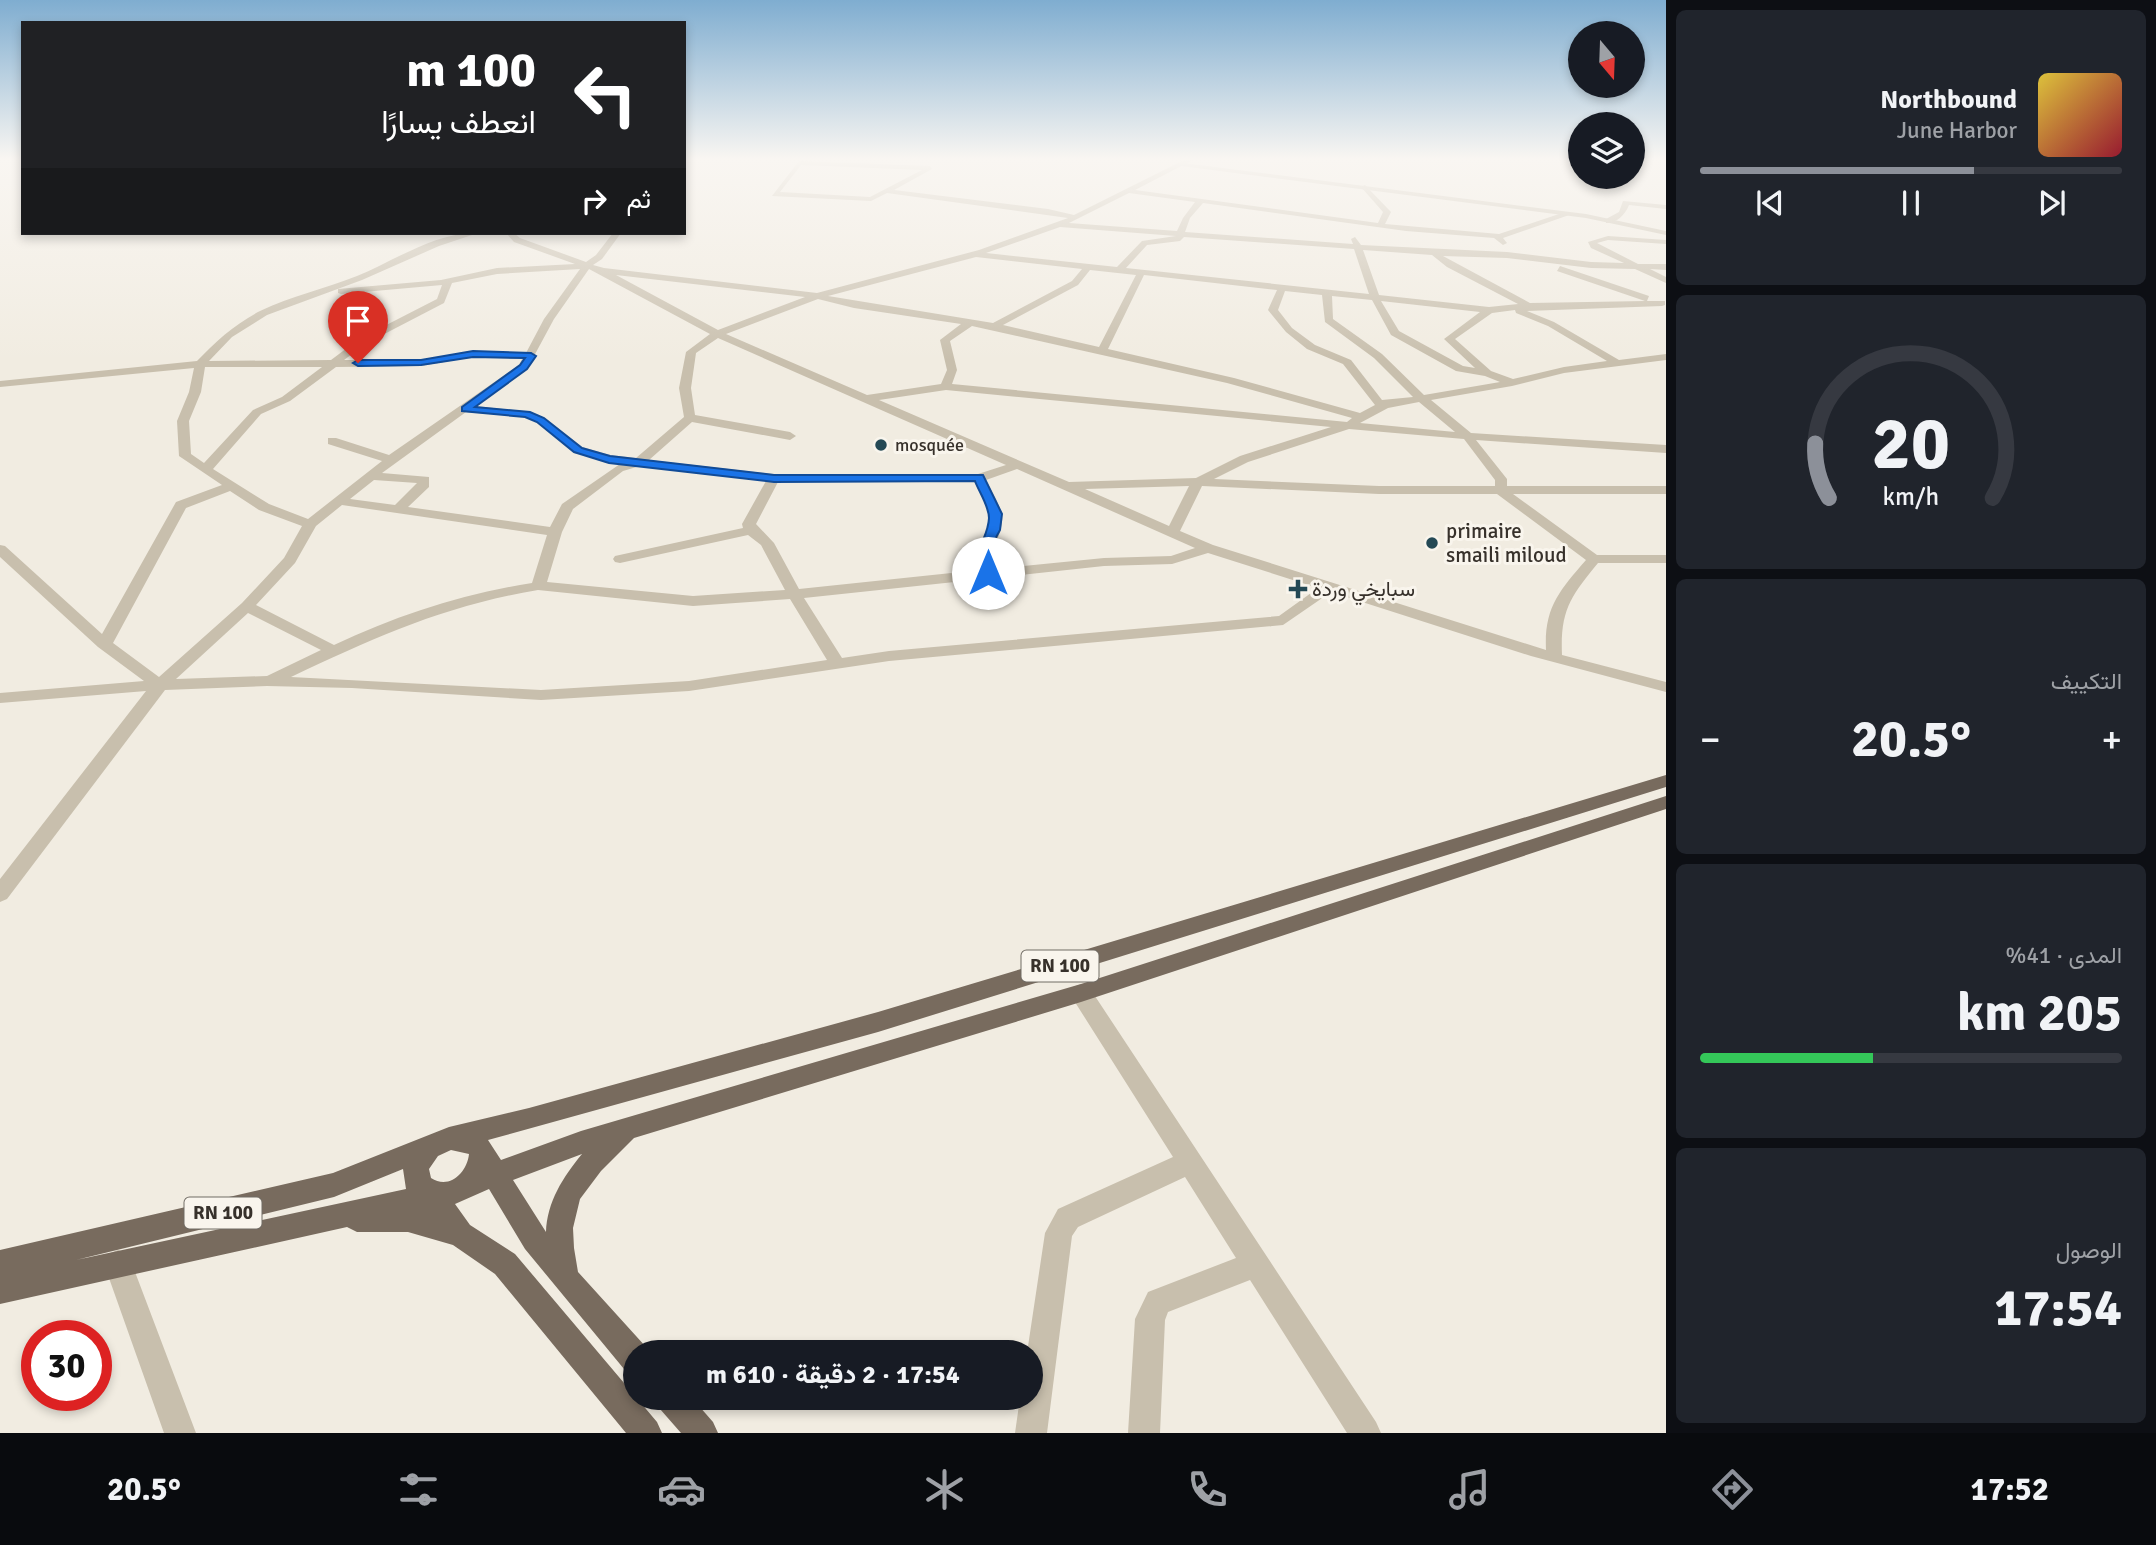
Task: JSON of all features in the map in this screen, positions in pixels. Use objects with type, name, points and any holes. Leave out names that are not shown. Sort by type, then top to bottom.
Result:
[{"type":"main road","name":"RN 100","points":[[0,1264],[334,1185],[444,1140],[877,1022],[1666,781]]},
{"type":"main road","name":"RN 100","points":[[481,1171],[1081,993],[1666,802]]},
{"type":"main road","points":[[566,1279],[557,1243],[565,1205],[577,1176],[597,1155],[632,1127]]},
{"type":"main road","points":[[460,1234],[434,1195],[418,1185],[415,1176],[421,1157],[444,1140],[470,1140],[481,1171],[566,1279],[623,1344]]},
{"type":"main road","points":[[434,1195],[459,1192],[481,1171]]},
{"type":"main road","name":"RN 100","points":[[0,1290],[434,1195]]},
{"type":"main road","points":[[318,1219],[408,1219],[460,1234],[505,1264],[646,1433]]},
{"type":"main road","points":[[682,1410],[702,1433]]},
{"type":"street","points":[[690,418],[685,388],[691,352],[717,334],[817,296],[972,254],[1052,227]]},
{"type":"street","points":[[1083,227],[1436,253],[1507,255],[1539,261],[1666,267]]},
{"type":"street","points":[[1119,270],[1145,243],[1180,239],[1181,227]]},
{"type":"street","points":[[1349,227],[1359,247],[1375,298],[1395,333],[1460,369],[1487,373],[1513,383]]},
{"type":"street","points":[[1395,227],[1500,236],[1528,227]]},
{"type":"street","points":[[1637,227],[1666,233]]},
{"type":"street","points":[[1406,229],[1415,240],[1450,265],[1528,306]]},
{"type":"street","points":[[310,524],[264,507],[185,456],[183,421],[195,392],[200,364],[228,335],[264,313],[436,244],[467,235]]},
{"type":"street","points":[[512,235],[517,240],[594,268],[717,334],[1014,466],[1208,548],[1554,657],[1666,687]]},
{"type":"street","points":[[0,894],[160,685],[247,606],[290,560],[310,524],[391,460],[523,367],[549,319],[594,268],[616,235]]},
{"type":"street","points":[[1500,236],[1497,239],[1506,245],[1539,261],[1664,304]]},
{"type":"street","points":[[1666,242],[1608,239],[1592,242],[1594,246],[1666,280]]},
{"type":"street","points":[[972,254],[1489,310],[1528,306],[1664,304]]},
{"type":"street","points":[[994,326],[1075,283],[1087,267]]},
{"type":"street","points":[[322,291],[448,282],[490,272],[594,268],[817,296],[968,324],[994,326],[1230,380],[1362,417]]},
{"type":"street","points":[[1102,351],[1141,273]]},
{"type":"street","points":[[206,469],[257,412],[286,399],[363,341],[441,301],[448,282]]},
{"type":"street","points":[[1282,288],[1273,310],[1289,330],[1311,347],[1347,362],[1379,403],[1395,404]]},
{"type":"street","points":[[1327,293],[1328,320],[1378,356],[1421,398],[1468,436],[1474,448],[1501,479],[1501,491]]},
{"type":"street","points":[[1528,306],[1519,311],[1550,324],[1617,363]]},
{"type":"street","points":[[1487,373],[1449,339],[1489,310]]},
{"type":"street","points":[[946,387],[952,370],[945,340],[968,324]]},
{"type":"street","points":[[0,384],[200,364],[421,362],[473,354],[531,356]]},
{"type":"street","points":[[1173,532],[1198,482],[1244,459],[1350,425],[1385,405],[1513,383],[1564,370],[1666,357]]},
{"type":"street","points":[[864,398],[946,387],[1468,436],[1666,449]]},
{"type":"street","points":[[466,409],[527,414],[541,420],[578,450],[609,459],[774,478],[979,478],[1014,466]]},
{"type":"street","points":[[690,418],[790,436]]},
{"type":"street","points":[[538,586],[555,533],[567,508],[619,468],[638,463],[690,418]]},
{"type":"street","points":[[331,441],[391,460]]},
{"type":"street","points":[[372,476],[424,480],[424,484],[399,508]]},
{"type":"street","points":[[774,478],[749,524],[751,530],[766,543],[838,664]]},
{"type":"street","points":[[979,478],[995,514],[984,559],[988,573]]},
{"type":"street","points":[[1062,486],[1198,482],[1274,487],[1501,491],[1666,490]]},
{"type":"street","points":[[104,644],[181,505],[232,486]]},
{"type":"street","points":[[1501,491],[1594,559],[1666,559]]},
{"type":"street","points":[[340,501],[555,533]]},
{"type":"street","points":[[620,559],[751,530]]},
{"type":"street","points":[[267,681],[372,633],[438,608],[489,594],[538,586],[693,601],[794,594],[1104,562],[1172,560],[1208,548]]},
{"type":"street","points":[[0,549],[104,644],[160,685]]},
{"type":"street","points":[[1554,657],[1552,633],[1556,606],[1594,559]]},
{"type":"street","points":[[0,698],[160,685],[267,681],[352,683],[541,695],[689,686],[889,656],[1283,620],[1329,587]]},
{"type":"street","points":[[247,606],[334,651]]},
{"type":"street","points":[[1081,993],[1365,1433]]},
{"type":"street","points":[[1031,1433],[1059,1233],[1068,1218],[1190,1161]]},
{"type":"street","points":[[118,1264],[180,1433]]},
{"type":"street","points":[[1144,1433],[1150,1319],[1158,1302],[1256,1264]]},
{"type":"place","name":"mosquée","points":[[881,445]]},
{"type":"place","name":"primaire smaili miloud","points":[[1432,543]]},
{"type":"place","name":"سبايخي وردة","points":[[1298,589]]},
{"type":"route","points":[[358,363],[421,362],[473,354],[531,356],[523,367],[466,409],[527,414],[541,420],[578,450],[609,459],[774,478],[979,478],[995,514],[984,559],[988,573]]}]
